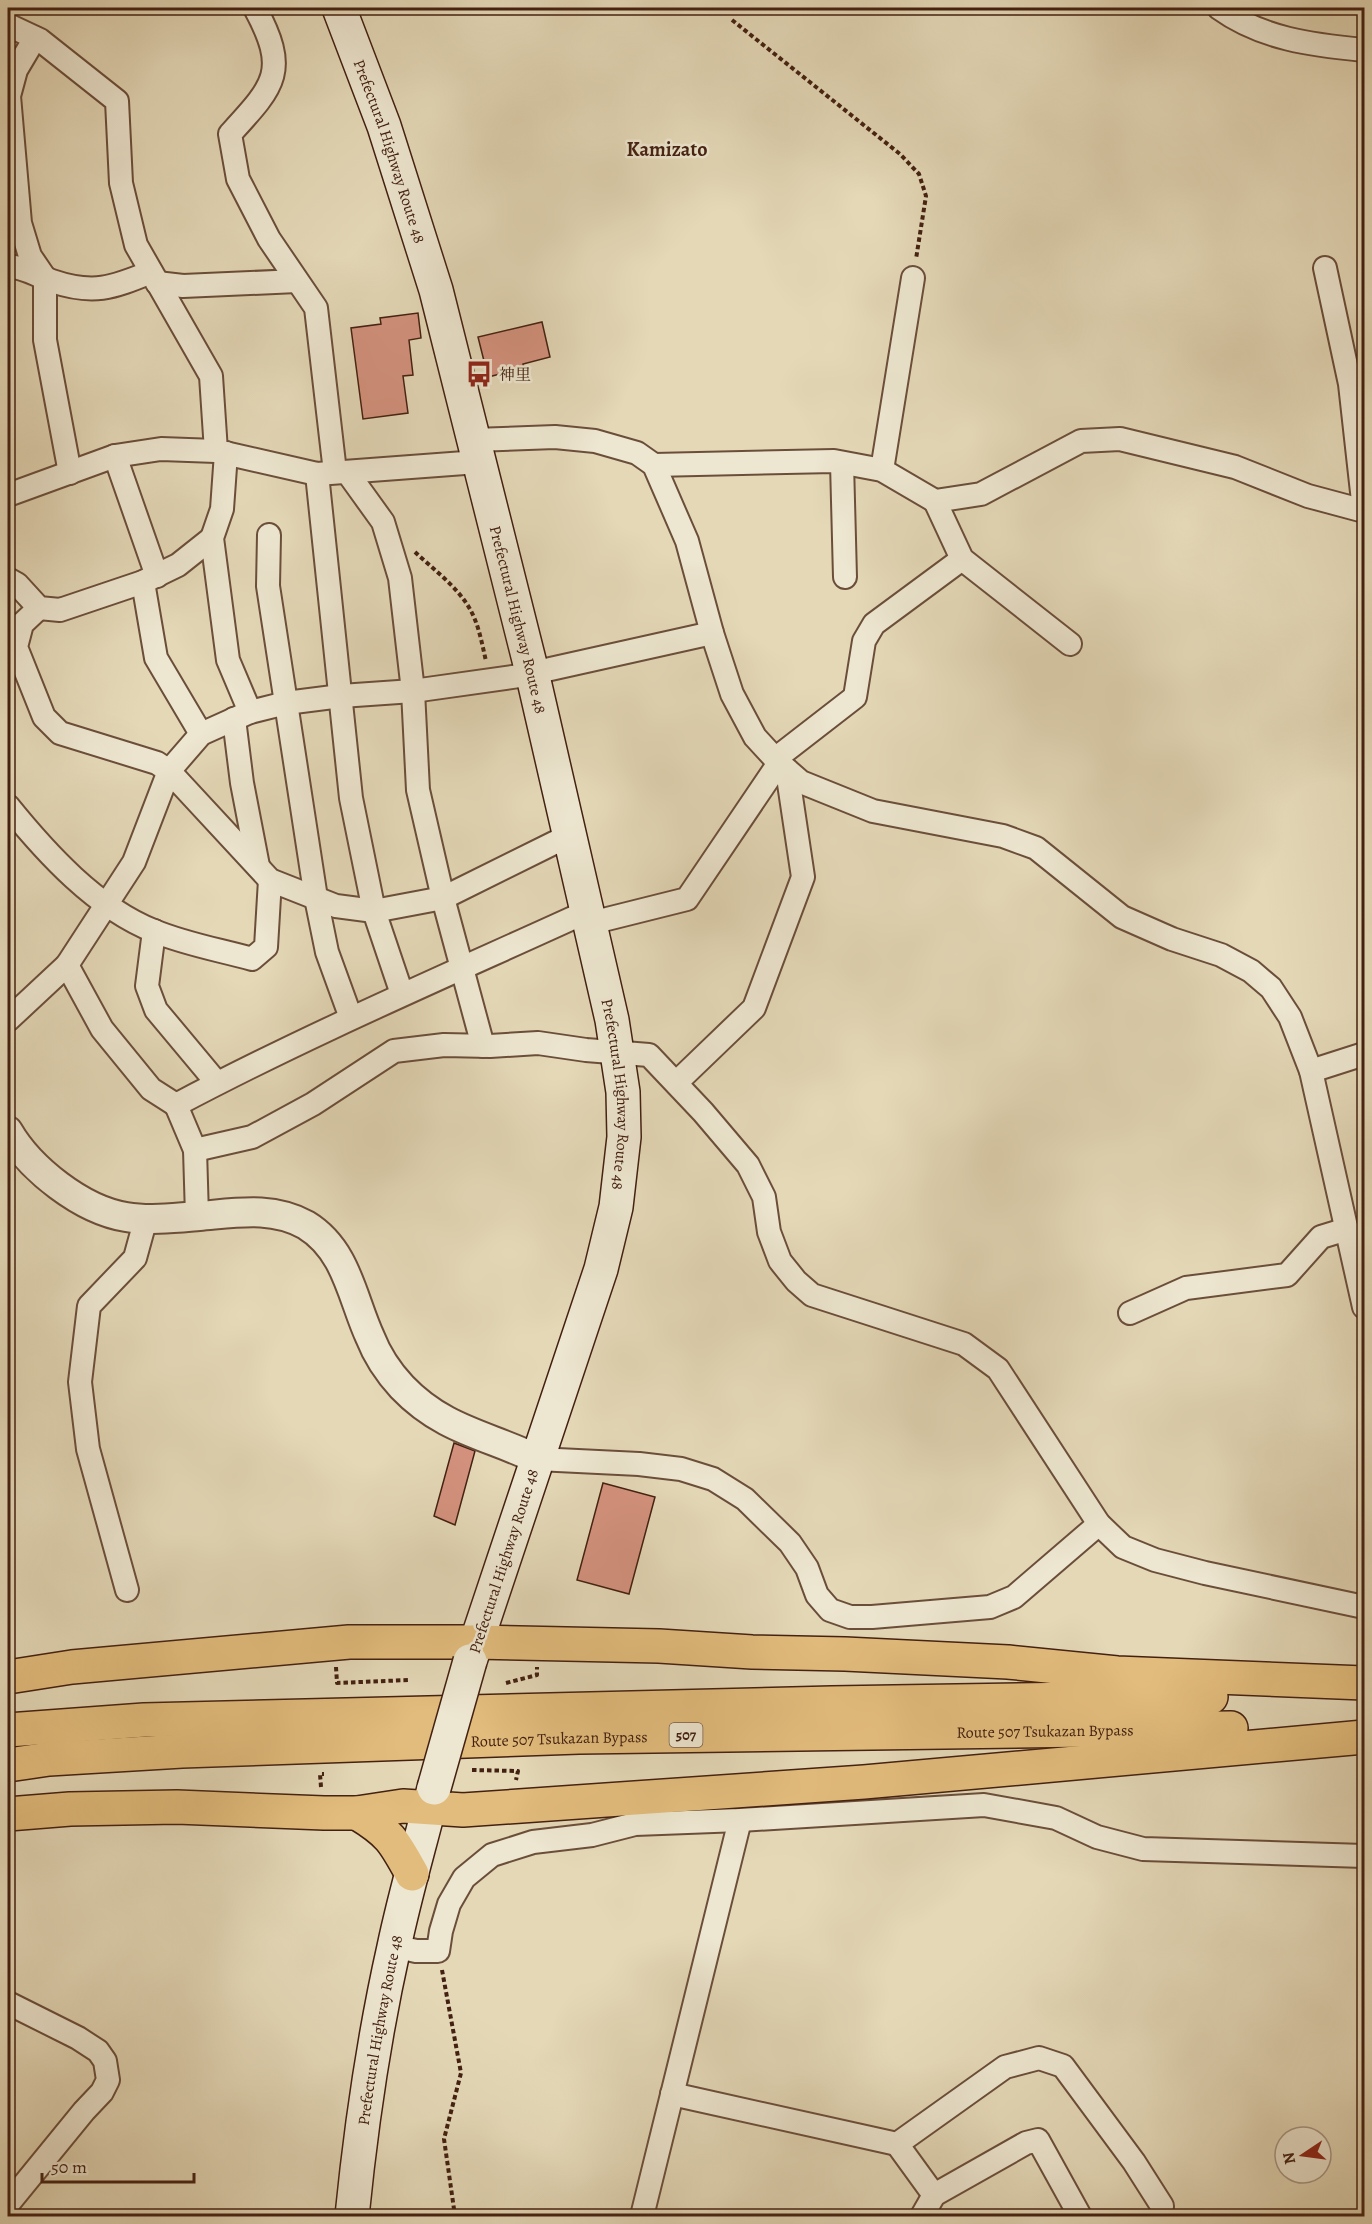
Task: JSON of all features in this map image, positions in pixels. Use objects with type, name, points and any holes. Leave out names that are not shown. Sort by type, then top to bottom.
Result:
[{"type":"highway","points":[[8,1677],[72,1666],[348,1642],[472,1652],[660,1646],[1008,1662],[1117,1673],[1365,1683]]},
{"type":"highway","name":"Route 507 Tsukazan Bypass","points":[[8,1730],[144,1720],[832,1703],[1365,1695]]},
{"type":"highway","name":"Route 507 Tsukazan Bypass","points":[[8,1765],[50,1759],[182,1751],[579,1737],[1365,1726]]},
{"type":"highway","points":[[8,1814],[70,1809],[177,1807],[357,1813],[403,1806],[432,1798],[474,1809],[864,1782],[1365,1737]]},
{"type":"highway","points":[[357,1813],[386,1832],[412,1874]]},
{"type":"main road","name":"Prefectural Highway Route 48","points":[[339,8],[384,126],[427,262],[532,672],[572,838],[618,1051],[623,1092],[624,1137],[616,1207],[601,1269],[472,1652],[412,1874],[394,1946],[364,2108],[352,2217]]},
{"type":"street","points":[[255,8],[266,28],[273,52],[273,78],[262,100],[230,134],[238,179],[269,239],[316,308],[333,472],[341,696],[351,798],[374,911],[402,994]]},
{"type":"street","points":[[1219,8],[1237,21],[1269,34],[1312,45],[1365,50]]},
{"type":"street","points":[[8,25],[35,38],[117,101],[121,183],[136,245],[211,376],[221,452],[222,509],[212,538],[228,660],[242,715],[242,783],[264,873],[266,947],[252,959],[154,931],[106,905],[36,842],[8,806]]},
{"type":"street","points":[[35,38],[16,70],[8,100],[20,223],[30,256],[45,278],[45,340],[70,472]]},
{"type":"street","points":[[8,266],[24,267],[45,278],[82,290],[116,286],[154,277],[183,286],[297,281]]},
{"type":"street","points":[[935,501],[981,494],[1081,441],[1120,439],[1236,467],[1308,496],[1365,510],[1350,384],[1325,268]]},
{"type":"street","points":[[882,470],[913,278]]},
{"type":"street","points":[[8,495],[115,456],[160,449],[221,452],[333,472],[555,437],[595,441],[637,453],[654,465],[687,541],[712,633],[732,694],[755,736],[780,764],[801,782],[873,811],[1004,836],[1036,848],[1122,916],[1172,939],[1221,955],[1251,971],[1271,988],[1290,1017],[1311,1071],[1365,1307]]},
{"type":"street","points":[[115,456],[150,579],[156,658],[201,734]]},
{"type":"street","points":[[654,465],[834,461],[882,470],[935,501],[962,559],[1070,644]]},
{"type":"street","points":[[842,462],[845,577]]},
{"type":"street","points":[[333,472],[383,522],[400,578],[413,691],[418,790],[443,898],[483,1046]]},
{"type":"street","points":[[269,534],[268,586],[316,898],[327,952],[351,1018]]},
{"type":"street","points":[[8,579],[16,584],[39,608],[60,610],[150,579],[178,565],[212,538]]},
{"type":"street","points":[[176,1105],[351,1018],[575,916],[590,918],[687,899],[780,764],[855,697],[864,641],[874,624],[962,559]]},
{"type":"street","points":[[39,608],[22,624],[16,646],[44,717],[60,733],[156,763],[169,771],[264,873],[316,898],[336,906],[374,911],[443,898],[558,841],[572,838]]},
{"type":"street","points":[[8,1020],[67,965],[134,862],[169,771],[201,734],[242,715],[286,703],[413,691],[490,679],[712,633]]},
{"type":"street","points":[[676,1083],[754,1008],[803,877],[780,764]]},
{"type":"street","points":[[154,931],[147,986],[156,1010],[217,1083]]},
{"type":"street","points":[[67,965],[102,1029],[151,1089],[176,1105],[195,1150],[197,1216]]},
{"type":"street","points":[[195,1150],[252,1137],[313,1104],[393,1051],[444,1045],[483,1046],[538,1043],[586,1050],[649,1055],[748,1165],[764,1197],[769,1232],[780,1260],[796,1281],[812,1295],[964,1344],[998,1369],[1098,1524],[1123,1546],[1155,1560],[1205,1573],[1365,1607]]},
{"type":"street","points":[[1311,1071],[1365,1054]]},
{"type":"street","points":[[8,1131],[38,1168],[69,1192],[108,1213],[128,1218],[146,1218],[246,1211],[276,1213],[306,1226],[327,1244],[341,1262],[354,1291],[369,1337],[383,1362],[422,1406],[451,1425],[537,1459],[681,1468],[713,1479],[745,1499],[790,1543],[807,1568],[817,1595],[830,1610],[850,1617],[872,1617],[990,1606],[1014,1597],[1098,1524]]},
{"type":"street","points":[[126,1590],[88,1449],[80,1382],[90,1306],[135,1258],[146,1218]]},
{"type":"street","points":[[1130,1313],[1186,1288],[1287,1275],[1321,1237],[1347,1229]]},
{"type":"street","points":[[394,1946],[416,1951],[438,1951],[441,1930],[449,1904],[464,1878],[492,1855],[533,1842],[592,1835],[635,1824],[740,1820],[984,1804],[1056,1818],[1097,1837],[1143,1850],[1365,1856]]},
{"type":"street","points":[[642,2217],[740,1820]]},
{"type":"street","points":[[8,2003],[78,2038],[98,2051],[105,2061],[108,2080],[102,2092],[8,2204]]},
{"type":"street","points":[[897,2144],[1005,2067],[1039,2058],[1063,2066],[1134,2162],[1162,2206],[1161,2217]]},
{"type":"street","points":[[672,2094],[897,2144],[934,2195]]},
{"type":"street","points":[[922,2217],[934,2195],[1026,2143],[1038,2140],[1080,2217]]},
{"type":"path","points":[[732,20],[900,154],[919,174],[926,196],[913,278]]},
{"type":"path","points":[[383,522],[454,589],[471,610],[480,635],[490,679]]},
{"type":"path","points":[[438,1951],[461,2073],[444,2139],[456,2217]]},
{"type":"building","points":[[418,313],[421,338],[409,340],[413,375],[403,376],[408,413],[363,419],[351,328],[381,324],[380,318]]},
{"type":"building","points":[[542,322],[550,357],[523,364],[524,368],[488,377],[478,337]]},
{"type":"building","points":[[454,1443],[475,1451],[455,1525],[434,1516]]},
{"type":"building","points":[[603,1483],[655,1497],[629,1594],[577,1580]]},
{"type":"place","name":"神里","points":[[479,374]]},
{"type":"district","name":"Kamizato","points":[[667,149]]}]
